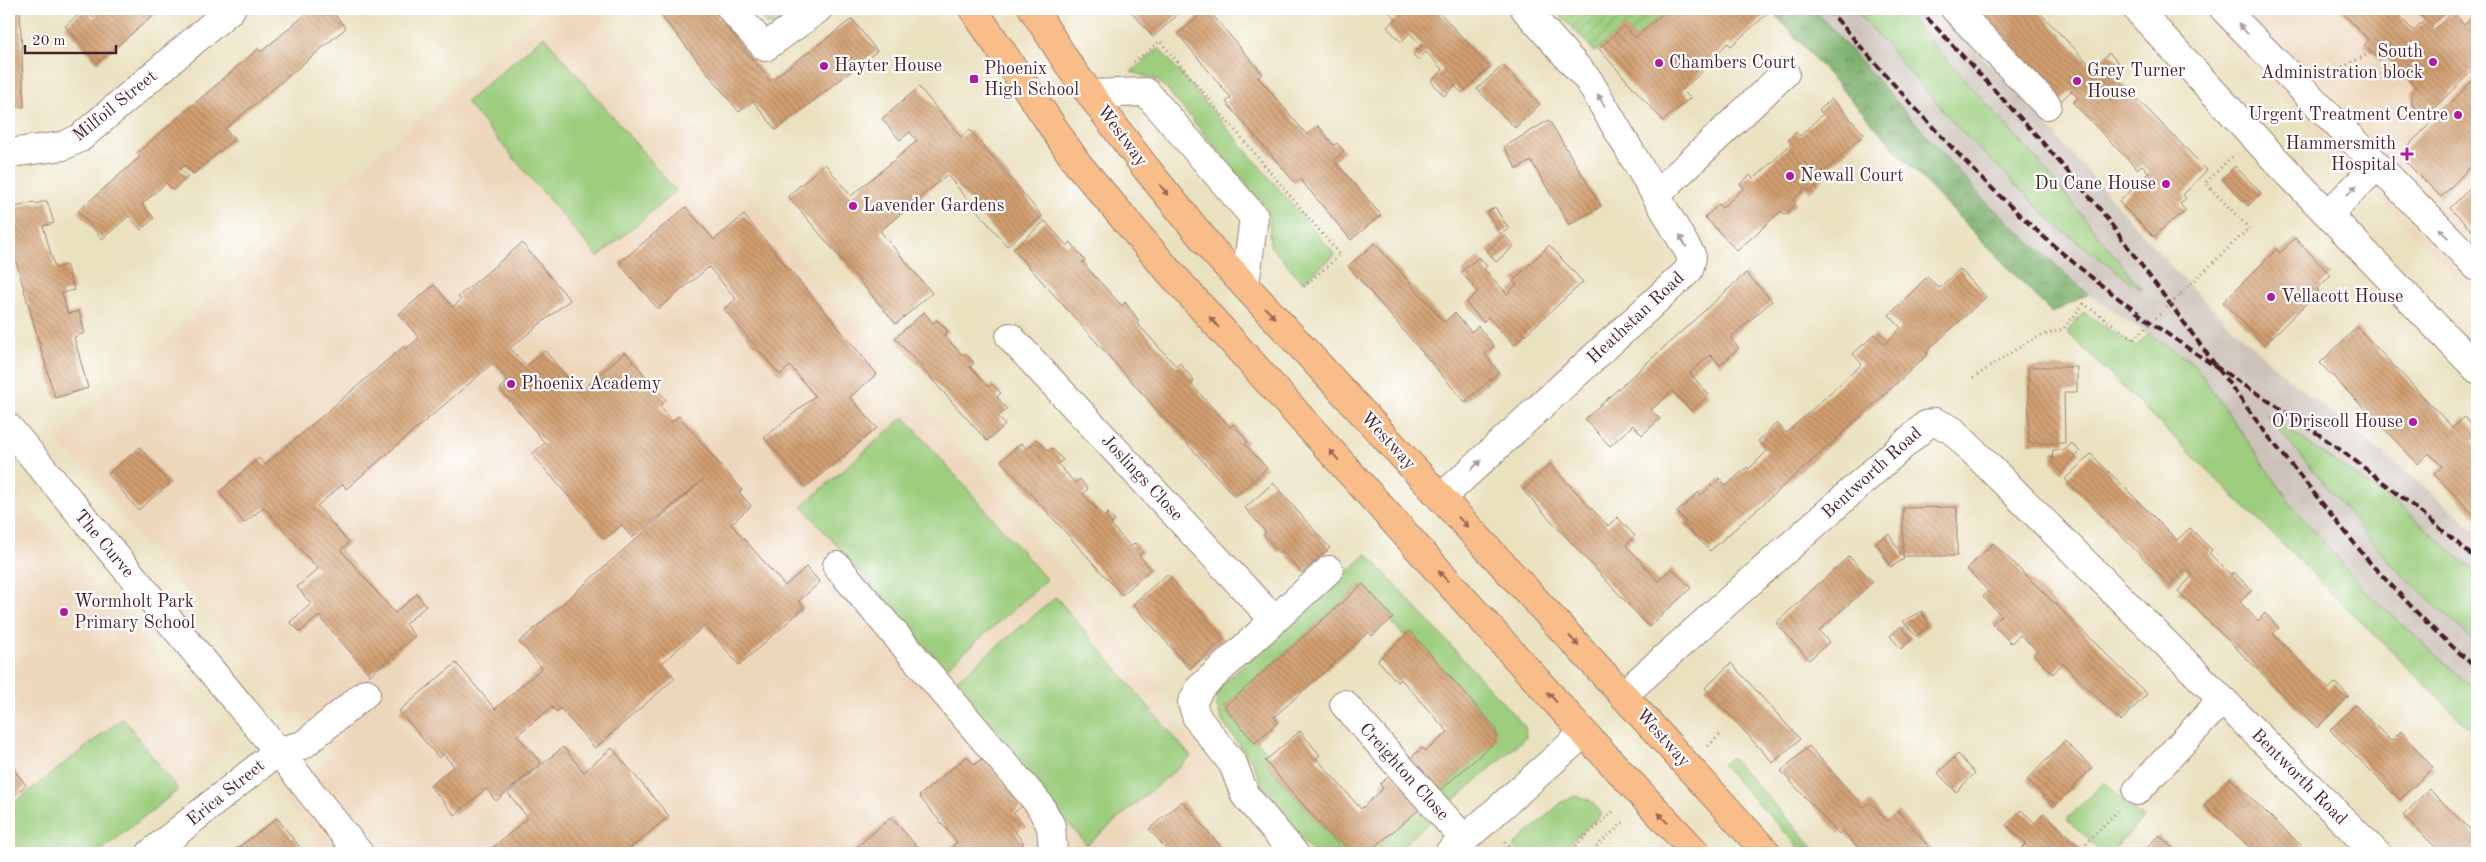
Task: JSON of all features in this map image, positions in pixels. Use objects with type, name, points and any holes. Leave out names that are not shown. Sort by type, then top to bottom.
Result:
[{"type":"highway","points":[[973,9],[1077,162],[1158,260],[1584,733],[1696,853]]},
{"type":"highway","name":"Westway","points":[[1033,9],[1091,94],[1145,167],[1214,252],[1767,853]]},
{"type":"street","name":"Milfoil Street","points":[[9,153],[63,146],[80,138],[231,9]]},
{"type":"street","points":[[731,9],[765,47],[818,9]]},
{"type":"street","name":"Heathstan Road","points":[[1441,498],[1688,270],[1692,257],[1590,81],[1525,9]]},
{"type":"street","points":[[1954,9],[2047,105]]},
{"type":"street","points":[[2137,9],[2328,214],[2477,369]]},
{"type":"street","points":[[2224,9],[2376,167],[2477,267]]},
{"type":"street","points":[[1657,194],[1785,73]]},
{"type":"street","points":[[1091,94],[1146,92],[1254,217],[1245,286]]},
{"type":"street","points":[[2328,214],[2376,167]]},
{"type":"street","name":"Joslings Close","points":[[1010,337],[1273,619]]},
{"type":"street","name":"Bentworth Road","points":[[1623,695],[1926,425],[1935,422],[1952,430],[2221,701],[2376,853]]},
{"type":"street","name":"The Curve","points":[[9,428],[278,752],[359,853]]},
{"type":"street","points":[[837,566],[1039,804],[1051,826],[1053,853]]},
{"type":"street","points":[[1294,853],[1245,795],[1233,764],[1197,718],[1192,703],[1200,688],[1273,619],[1329,570]]},
{"type":"street","points":[[278,752],[303,745],[366,693]]},
{"type":"street","points":[[2137,791],[2221,701]]},
{"type":"street","name":"Creighton Close","points":[[1344,704],[1457,846]]},
{"type":"street","points":[[1457,846],[1584,733]]},
{"type":"street","name":"Erica Street","points":[[151,853],[278,752]]},
{"type":"path","points":[[1131,65],[1160,40],[1340,255],[1301,289]]},
{"type":"path","points":[[2300,89],[2372,52]]},
{"type":"path","points":[[1972,378],[2030,340],[2063,329],[2084,304],[2134,339],[2249,228],[2205,183],[2225,163]]},
{"type":"path","points":[[1704,749],[1720,735]]},
{"type":"path","points":[[2086,844],[2137,791]]},
{"type":"path","points":[[1568,853],[1614,811]]},
{"type":"path","points":[[1589,853],[1624,822]]},
{"type":"shaded area","name":"Phoenix Academy","points":[[546,9],[596,9],[758,207],[1165,690],[1156,698],[1213,766],[1121,853],[327,853],[281,797],[333,754],[297,710],[291,714],[55,437],[243,270]]},
{"type":"shaded area","points":[[1814,9],[1936,9],[2037,114],[2177,273],[2225,321],[2290,380],[2430,491],[2477,532],[2477,692],[2363,589],[2292,505],[2193,364],[2088,294],[1984,200]]},
{"type":"shaded area","name":"Hammersmith Hospital","points":[[2197,9],[2477,9],[2477,300]]},
{"type":"shaded area","name":"Wormholt Park Primary School","points":[[9,483],[227,737],[225,754],[98,853],[9,853]]},
{"type":"green space","points":[[753,9],[804,9],[774,26],[767,24]]},
{"type":"green space","points":[[1554,9],[1668,9],[1635,38],[1624,27],[1595,52]]},
{"type":"green space","points":[[1770,9],[1814,9],[1984,200],[2088,294],[2052,313],[1923,180]]},
{"type":"green space","points":[[1855,9],[1901,9],[2041,164],[2142,290],[2062,230],[1960,130]]},
{"type":"green space","points":[[544,36],[676,191],[598,257],[466,102]]},
{"type":"green space","points":[[1159,48],[1335,255],[1303,282],[1271,247],[1269,217],[1265,207],[1166,88],[1155,79],[1131,72]]},
{"type":"green space","points":[[2084,312],[2135,347],[2149,334],[2193,363],[2292,505],[2363,589],[2477,692],[2477,736],[2067,332]]},
{"type":"green space","points":[[2266,414],[2406,511],[2477,573],[2477,644],[2390,563]]},
{"type":"green space","points":[[904,417],[1047,580],[945,669],[802,506]]},
{"type":"green space","points":[[1367,554],[1525,727],[1526,737],[1451,803],[1440,791],[1495,741],[1496,729],[1410,632],[1404,636],[1390,620],[1392,617],[1362,584],[1224,707],[1254,742],[1257,741],[1270,757],[1265,762],[1345,853],[1313,853],[1267,798],[1253,763],[1223,723],[1216,704],[1219,687]]},
{"type":"green space","points":[[1056,597],[1191,757],[1087,845],[951,685]]},
{"type":"green space","points":[[123,718],[178,790],[98,853],[9,853],[9,807]]},
{"type":"green space","points":[[1731,757],[1813,847],[1806,853],[1722,765]]},
{"type":"green space","points":[[2104,782],[2143,819],[2110,853],[2103,853],[2067,819]]},
{"type":"green space","points":[[1575,796],[1590,800],[1602,814],[1559,853],[1520,853],[1513,846],[1563,801]]},
{"type":"green space","points":[[1421,807],[1432,820],[1394,853],[1368,853]]},
{"type":"building","points":[[9,9],[20,9],[24,107],[9,107]]},
{"type":"building","points":[[85,9],[93,18],[104,9],[161,9],[97,63],[65,26]]},
{"type":"building","points":[[312,9],[330,9],[346,28],[225,129],[234,139],[193,174],[185,165],[180,169],[188,177],[173,190],[166,183],[142,204],[154,218],[141,230],[129,216],[102,239],[78,211],[140,157],[137,153],[258,49],[261,52]]},
{"type":"building","name":"Hayter House","points":[[656,9],[712,9],[770,81],[852,19],[877,51],[776,130],[753,101],[739,112]]},
{"type":"building","points":[[1129,9],[1180,9],[1182,11],[1153,37]]},
{"type":"building","points":[[1207,9],[1263,74],[1258,77],[1307,135],[1318,126],[1334,145],[1337,143],[1344,151],[1334,160],[1381,215],[1351,240],[1300,179],[1295,183],[1226,102],[1231,98],[1178,34]]},
{"type":"building","points":[[1387,9],[1436,9],[1490,67],[1462,93],[1455,86],[1444,96],[1431,81],[1443,70],[1426,52],[1418,60],[1413,54],[1422,46],[1410,33],[1401,42],[1387,27],[1396,19]]},
{"type":"building","name":"Chambers Court","points":[[1668,9],[1765,9],[1768,13],[1731,46],[1728,43],[1700,69],[1702,72],[1682,90],[1690,98],[1663,121],[1599,49],[1624,26],[1635,38]]},
{"type":"building","name":"Grey Turner House","points":[[1965,9],[2036,9],[2093,68],[2109,53],[2119,63],[2110,71],[2207,170],[2183,195],[2186,198],[2180,204],[2186,211],[2171,221],[2154,237],[2119,202],[2149,173],[2142,165],[2137,169],[2073,103],[2078,98],[2071,91],[2057,105]]},
{"type":"building","name":"South Administration block","points":[[2339,9],[2392,9],[2414,31],[2425,20],[2414,9],[2450,9],[2431,26],[2435,29],[2453,12],[2464,24],[2477,12],[2477,66],[2431,111],[2421,113],[2412,104],[2412,92],[2416,88],[2384,55],[2379,60],[2364,45],[2369,40]]},
{"type":"building","points":[[1503,65],[1540,104],[1515,128],[1477,89]]},
{"type":"building","name":"Urgent Treatment Centre","points":[[2477,76],[2477,160],[2441,197],[2399,155]]},
{"type":"building","name":"Lavender Gardens","points":[[919,87],[961,137],[970,130],[1042,216],[1007,246],[947,175],[880,231],[932,293],[896,324],[788,196],[825,164],[851,196],[917,141],[910,132],[900,140],[882,119]]},
{"type":"building","name":"Newall Court","points":[[1832,99],[1864,134],[1822,174],[1825,177],[1810,192],[1806,188],[1793,200],[1796,204],[1785,215],[1781,211],[1737,251],[1705,217],[1719,204],[1722,208],[1744,188],[1740,184],[1750,175],[1754,179],[1791,144],[1788,140],[1796,132],[1800,136],[1823,114],[1819,110]]},
{"type":"building","points":[[1549,120],[1601,206],[1569,225],[1531,161],[1517,169],[1504,147]]},
{"type":"building","points":[[2235,166],[2261,193],[2248,206],[2222,179]]},
{"type":"building","points":[[2477,182],[2477,236],[2450,208]]},
{"type":"building","points":[[47,201],[54,223],[43,226],[55,268],[66,265],[74,290],[62,293],[68,314],[79,311],[85,333],[74,337],[88,388],[55,398],[9,237],[9,209],[34,202],[35,204]]},
{"type":"building","points":[[686,207],[714,240],[744,215],[877,374],[850,397],[877,428],[806,487],[764,438],[815,396],[790,366],[780,375],[724,309],[736,299],[709,267],[658,309],[619,263]]},
{"type":"building","points":[[1495,207],[1509,229],[1500,234],[1487,213]]},
{"type":"building","points":[[1045,221],[1067,246],[1071,242],[1085,261],[1082,262],[1122,306],[1125,302],[1139,321],[1137,323],[1176,366],[1180,363],[1194,381],[1191,384],[1230,427],[1234,424],[1248,442],[1245,444],[1267,468],[1235,497],[1013,249]]},
{"type":"building","points":[[1504,235],[1514,246],[1496,262],[1487,251]]},
{"type":"building","name":"Vellacott House","points":[[2295,238],[2331,275],[2317,289],[2319,291],[2264,345],[2223,302],[2277,249],[2280,253]]},
{"type":"building","points":[[522,243],[570,300],[510,348],[526,366],[545,351],[580,392],[625,352],[666,400],[660,406],[672,422],[679,416],[742,490],[739,492],[751,506],[731,524],[785,586],[806,567],[820,582],[799,601],[804,608],[739,665],[705,625],[662,663],[675,678],[595,748],[560,708],[556,712],[552,707],[517,735],[541,763],[496,801],[486,789],[455,815],[430,786],[454,766],[443,754],[439,758],[399,711],[456,663],[495,709],[542,668],[519,642],[704,479],[632,538],[622,525],[605,539],[532,454],[545,443],[500,389],[508,381],[493,363],[346,489],[343,484],[317,506],[349,543],[341,550],[395,613],[417,594],[426,606],[405,624],[415,636],[370,675],[319,616],[300,632],[290,622],[311,604],[297,587],[318,569],[264,507],[244,523],[219,492],[259,458],[265,465],[404,346],[406,349],[419,338],[399,314],[434,285],[453,307],[461,300],[458,297]]},
{"type":"building","points":[[1375,243],[1444,322],[1455,313],[1471,332],[1478,326],[1494,346],[1485,354],[1499,372],[1465,402],[1348,266]]},
{"type":"building","points":[[1549,245],[1583,282],[1514,345],[1488,317],[1483,322],[1466,303],[1478,292],[1461,272],[1479,257],[1487,266],[1484,269],[1507,294],[1517,284],[1513,281]]},
{"type":"building","points":[[1960,269],[1986,297],[1833,442],[1710,551],[1684,524],[1686,522],[1677,512],[1699,492],[1701,495],[1720,478],[1726,486],[1747,467],[1749,469],[1767,451],[1758,441],[1777,423],[1786,433],[1862,364],[1853,354],[1875,334],[1884,344],[1901,328],[1889,315],[1927,277],[1939,288]]},
{"type":"building","points":[[1746,273],[1772,301],[1730,338],[1739,348],[1720,365],[1710,355],[1690,373],[1709,395],[1691,411],[1672,391],[1651,410],[1660,419],[1642,435],[1633,425],[1610,446],[1585,419]]},
{"type":"building","points":[[924,312],[933,323],[937,320],[948,331],[944,335],[962,355],[965,353],[974,363],[970,367],[989,387],[992,384],[1001,393],[997,397],[1007,409],[998,417],[1005,425],[987,441],[895,338]]},
{"type":"building","name":"O'Driscoll House","points":[[2357,327],[2453,428],[2464,417],[2477,431],[2477,435],[2472,441],[2477,446],[2477,518],[2434,474],[2442,466],[2429,453],[2418,464],[2320,363]]},
{"type":"building","points":[[2028,367],[2077,367],[2077,392],[2064,392],[2065,443],[2029,443]]},
{"type":"building","points":[[1037,439],[1048,451],[1052,448],[1063,460],[1058,464],[1075,483],[1080,479],[1088,489],[1083,494],[1104,517],[1108,513],[1115,521],[1111,525],[1131,547],[1135,543],[1143,552],[1139,555],[1151,569],[1122,595],[1001,461],[1021,443],[1027,449]]},
{"type":"building","points":[[2072,443],[2080,452],[2061,472],[2052,461],[2053,450],[2065,450]]},
{"type":"building","points":[[140,447],[170,484],[138,510],[108,474]]},
{"type":"building","points":[[2091,454],[2177,540],[2190,528],[2212,550],[2209,553],[2231,575],[2233,572],[2252,590],[2240,602],[2258,621],[2265,613],[2279,628],[2273,634],[2329,689],[2335,683],[2349,696],[2317,728],[2178,591],[2192,576],[2185,569],[2170,585],[2065,479]]},
{"type":"building","points":[[1550,464],[1608,526],[1617,517],[1635,536],[1626,545],[1658,581],[1672,568],[1691,588],[1649,627],[1523,490]]},
{"type":"building","points":[[1273,483],[1330,548],[1302,573],[1282,550],[1279,553],[1263,534],[1266,532],[1245,508]]},
{"type":"building","points":[[1957,507],[1957,556],[1903,556],[1903,508]]},
{"type":"building","points":[[1889,534],[1904,559],[1891,567],[1876,542]]},
{"type":"building","points":[[1993,543],[2147,694],[2121,721],[2063,663],[2053,674],[2034,655],[2038,651],[2020,635],[2011,643],[1992,624],[2001,615],[1983,597],[1988,591],[1967,569]]},
{"type":"building","points":[[1849,556],[1873,582],[1819,631],[1829,642],[1809,660],[1776,623]]},
{"type":"building","points":[[1167,574],[1224,639],[1190,669],[1133,604]]},
{"type":"building","points":[[1363,584],[1393,618],[1372,636],[1369,632],[1274,717],[1278,722],[1255,743],[1224,707]]},
{"type":"building","points":[[1922,611],[1929,626],[1916,636],[1903,621]]},
{"type":"building","points":[[1901,626],[1912,639],[1901,649],[1890,636]]},
{"type":"building","points":[[1410,631],[1496,729],[1496,741],[1436,794],[1407,761],[1422,748],[1426,751],[1448,732],[1401,679],[1397,682],[1378,660]]},
{"type":"building","points":[[1731,663],[1800,739],[1773,763],[1705,688]]},
{"type":"building","points":[[2355,705],[2391,741],[2401,731],[2433,768],[2400,800],[2330,730]]},
{"type":"building","points":[[1300,731],[1320,755],[1316,758],[1361,809],[1383,789],[1380,784],[1394,772],[1423,806],[1368,853],[1345,853],[1265,761]]},
{"type":"building","points":[[2065,741],[2092,768],[2054,807],[2027,780]]},
{"type":"building","points":[[1809,746],[1864,807],[1870,802],[1887,821],[1898,811],[1934,853],[1863,853],[1842,830],[1839,834],[1781,771]]},
{"type":"building","points":[[563,747],[584,772],[612,748],[669,816],[625,853],[486,853],[528,818],[508,793]]},
{"type":"building","points":[[1958,754],[1975,773],[1956,792],[1938,773]]},
{"type":"building","points":[[967,756],[974,765],[985,756],[1024,804],[1014,813],[1024,825],[1015,832],[1024,843],[1012,853],[944,853],[957,842],[919,796]]},
{"type":"building","points":[[9,764],[26,785],[9,800]]},
{"type":"building","points":[[2230,778],[2309,853],[2256,853],[2204,805]]},
{"type":"building","points":[[2429,789],[2477,836],[2477,853],[2442,853],[2403,816]]},
{"type":"building","points":[[1182,801],[1226,853],[1169,853],[1149,829]]},
{"type":"building","points":[[2021,810],[2035,823],[2044,813],[2086,853],[2017,853],[2026,844],[2006,825]]},
{"type":"building","points":[[891,817],[923,853],[850,853]]},
{"type":"building","points":[[277,818],[299,846],[290,853],[231,853]]},
{"type":"building","points":[[2159,835],[2178,853],[2142,853]]},
{"type":"railway","points":[[1828,9],[1963,159],[1998,195],[2073,262],[2160,329],[2305,425],[2371,473],[2477,560]]},
{"type":"railway","points":[[1919,9],[2038,137],[2099,208],[2268,436],[2371,564],[2429,625],[2477,669]]},
{"type":"place","name":"South Administration block","points":[[2433,62]]},
{"type":"place","name":"Chambers Court","points":[[1659,63]]},
{"type":"place","name":"Hayter House","points":[[824,66]]},
{"type":"place","name":"Phoenix High School","points":[[974,79]]},
{"type":"place","name":"Grey Turner House","points":[[2077,81]]},
{"type":"place","name":"Urgent Treatment Centre","points":[[2458,115]]},
{"type":"place","name":"Hammersmith Hospital","points":[[2407,154]]},
{"type":"place","name":"Newall Court","points":[[1790,176]]},
{"type":"place","name":"Du Cane House","points":[[2166,184]]},
{"type":"place","name":"Lavender Gardens","points":[[853,206]]},
{"type":"place","name":"Vellacott House","points":[[2271,297]]},
{"type":"place","name":"Phoenix Academy","points":[[511,384]]},
{"type":"place","name":"O'Driscoll House","points":[[2413,422]]},
{"type":"place","name":"Wormholt Park Primary School","points":[[64,612]]}]
